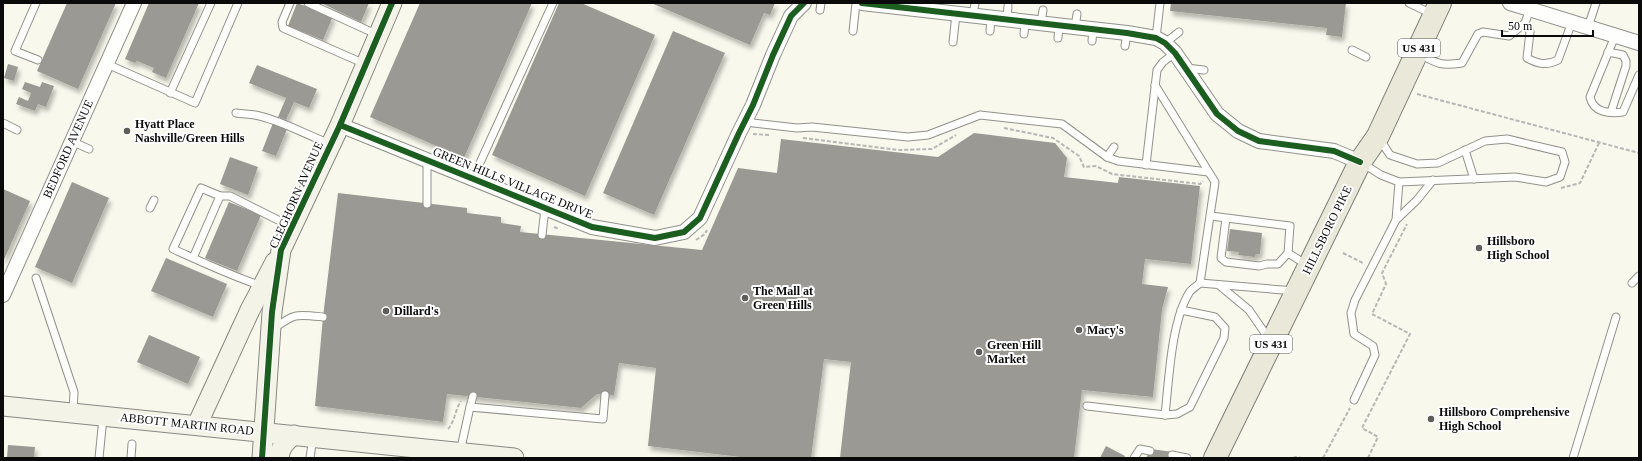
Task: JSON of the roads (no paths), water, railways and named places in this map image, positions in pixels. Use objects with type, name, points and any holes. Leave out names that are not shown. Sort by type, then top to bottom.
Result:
[{"type":"main road","name":"HILLSBORO PIKE","points":[[1215,458],[1360,162],[1378,136],[1437,9]]},
{"type":"street","name":"BEDFORD AVENUE","points":[[3,296],[134,3]]},
{"type":"street","name":"CLEGHORN AVENUE","points":[[262,458],[271,330],[281,250],[332,144],[392,3]]},
{"type":"street","name":"GREEN HILLS VILLAGE DRIVE","points":[[340,125],[592,227],[655,238],[684,232],[700,218],[739,132],[748,128],[791,16],[804,3]]},
{"type":"street","points":[[862,3],[939,8],[956,14],[974,10],[990,24],[1007,20],[1024,28],[1042,17],[1058,32],[1076,21],[1093,35],[1165,45],[1184,68],[1217,114],[1238,131],[1259,141],[1334,151],[1360,162]]},
{"type":"street","points":[[1510,3],[1639,43]]},
{"type":"street","points":[[196,425],[262,286],[281,250]]},
{"type":"street","name":"ABBOTT MARTIN ROAD","points":[[3,406],[313,437],[453,454],[514,458]]},
{"type":"street","points":[[279,458],[280,451],[284,443],[294,435]]},
{"type":"lane","points":[[36,3],[15,51],[38,60]]},
{"type":"lane","points":[[170,92],[211,3]]},
{"type":"lane","points":[[107,64],[170,92],[194,106],[238,3]]},
{"type":"lane","points":[[290,3],[282,22],[283,28],[366,64]]},
{"type":"lane","points":[[308,3],[378,35]]},
{"type":"lane","points":[[473,178],[553,3]]},
{"type":"lane","points":[[853,30],[856,3]]},
{"type":"lane","points":[[1146,164],[1155,85],[1165,45],[1160,3]]},
{"type":"lane","points":[[1409,3],[1437,9]]},
{"type":"lane","points":[[1588,27],[1596,3]]},
{"type":"lane","points":[[1007,20],[1008,6]]},
{"type":"lane","points":[[1417,52],[1436,63],[1447,65],[1462,63],[1478,34],[1483,32],[1508,36],[1524,23],[1530,9]]},
{"type":"lane","points":[[953,42],[956,14]]},
{"type":"lane","points":[[1524,23],[1530,32],[1527,58],[1542,64],[1550,64],[1558,60],[1572,22]]},
{"type":"lane","points":[[1165,45],[1178,32]]},
{"type":"lane","points":[[1616,36],[1590,97],[1592,105],[1596,108],[1611,112],[1623,112],[1639,75]]},
{"type":"lane","points":[[1352,50],[1366,57]]},
{"type":"lane","points":[[1608,52],[1623,55],[1626,61],[1626,66],[1611,112]]},
{"type":"lane","points":[[1184,68],[1204,70]]},
{"type":"lane","points":[[1155,85],[1215,182],[1200,283],[1190,292],[1181,310],[1174,344],[1165,415]]},
{"type":"lane","points":[[236,113],[254,115],[271,120],[332,144]]},
{"type":"lane","points":[[748,128],[812,127],[908,137],[928,135],[980,115],[1062,124],[1107,157],[1118,161],[1208,172]]},
{"type":"lane","points":[[3,123],[17,130]]},
{"type":"lane","points":[[1360,162],[1382,175],[1399,182],[1515,177],[1546,182],[1560,177],[1565,162],[1562,152],[1507,139],[1485,141],[1473,145],[1438,162],[1417,164],[1390,155],[1378,136]]},
{"type":"lane","points":[[72,141],[89,149]]},
{"type":"lane","points":[[1107,157],[1114,147]]},
{"type":"lane","points":[[1465,150],[1474,179]]},
{"type":"lane","points":[[427,160],[427,204]]},
{"type":"lane","points":[[1354,400],[1375,356],[1372,346],[1354,334],[1351,313],[1355,300],[1396,220],[1417,200],[1433,180]]},
{"type":"lane","points":[[1396,220],[1399,182]]},
{"type":"lane","points":[[262,286],[239,278],[173,249],[201,188],[220,196],[230,196],[292,227]]},
{"type":"lane","points":[[193,258],[220,196]]},
{"type":"lane","points":[[150,208],[154,200]]},
{"type":"lane","points":[[542,235],[545,208]]},
{"type":"lane","points":[[1211,216],[1290,226],[1288,254],[1278,264],[1259,266],[1226,262],[1221,258],[1226,218]]},
{"type":"lane","points":[[1288,254],[1309,266]]},
{"type":"lane","points":[[1632,283],[1639,276]]},
{"type":"lane","points":[[36,278],[74,392],[73,413]]},
{"type":"lane","points":[[1200,283],[1297,292]]},
{"type":"lane","points":[[1219,285],[1249,310],[1271,343]]},
{"type":"lane","points":[[1087,406],[1165,415],[1177,414],[1190,407],[1224,338],[1225,328],[1215,318],[1209,315],[1181,310]]},
{"type":"lane","points":[[271,330],[289,318],[299,314],[323,317]]},
{"type":"lane","points":[[1573,458],[1616,317]]},
{"type":"lane","points":[[470,407],[603,420],[605,394]]},
{"type":"lane","points":[[453,454],[473,396]]},
{"type":"lane","points":[[99,458],[104,416]]},
{"type":"lane","points":[[310,458],[313,437]]},
{"type":"lane","points":[[131,458],[132,444]]},
{"type":"lane","points":[[1134,458],[1140,449],[1150,451]]},
{"type":"lane","points":[[1172,455],[1184,458]]},
{"type":"place","name":"Hyatt Place Nashville/Green Hills","points":[[127,131]]},
{"type":"place","name":"Hillsboro High School","points":[[1479,248]]},
{"type":"place","name":"The Mall at Green Hills","points":[[745,298]]},
{"type":"place","name":"Dillard's","points":[[386,311]]},
{"type":"place","name":"Macy's","points":[[1079,330]]},
{"type":"place","name":"Green Hill Market","points":[[979,352]]},
{"type":"place","name":"Hillsboro Comprehensive High School","points":[[1431,419]]}]
